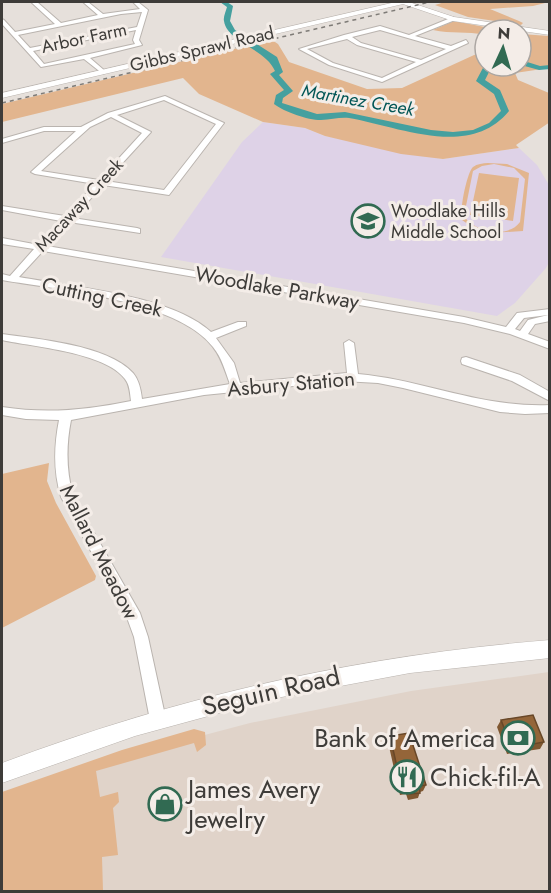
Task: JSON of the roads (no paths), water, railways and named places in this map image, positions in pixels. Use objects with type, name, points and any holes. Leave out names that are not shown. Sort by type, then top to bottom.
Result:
[{"type":"main road","name":"Gibbs Sprawl Road","points":[[2,96],[390,3],[407,2]]},
{"type":"main road","points":[[407,2],[441,20],[453,19],[473,22]]},
{"type":"main road","points":[[407,2],[473,21]]},
{"type":"main road","points":[[533,31],[549,33]]},
{"type":"main road","name":"Seguin Road","points":[[2,773],[158,720],[323,677],[458,656],[549,649]]},
{"type":"street","points":[[34,2],[59,24]]},
{"type":"street","points":[[85,2],[102,16]]},
{"type":"street","points":[[135,2],[145,10]]},
{"type":"street","points":[[13,34],[145,10]]},
{"type":"street","points":[[2,21],[43,66],[139,45],[136,40],[145,10]]},
{"type":"street","points":[[412,35],[441,20]]},
{"type":"street","name":"Arbor Farm","points":[[28,50],[140,28]]},
{"type":"street","points":[[450,48],[412,35],[380,28],[302,49],[321,60],[382,80],[466,42]]},
{"type":"street","points":[[346,36],[359,44],[421,62]]},
{"type":"street","points":[[85,57],[103,72]]},
{"type":"street","points":[[165,98],[220,123],[166,193],[35,172],[81,129],[110,114],[165,98]]},
{"type":"street","name":"Macaway Creek","points":[[7,278],[147,132],[110,114]]},
{"type":"street","points":[[2,141],[44,129],[81,129]]},
{"type":"street","points":[[2,208],[137,231]]},
{"type":"street","name":"Woodlake Parkway","points":[[2,242],[441,316],[508,331],[549,346]]},
{"type":"street","name":"Cutting Creek","points":[[7,278],[152,305],[183,317],[211,336],[228,361],[236,387]]},
{"type":"street","points":[[508,331],[521,315],[544,315]]},
{"type":"street","points":[[522,335],[528,325],[544,315]]},
{"type":"street","points":[[211,336],[242,324]]},
{"type":"street","points":[[2,338],[89,355],[114,363],[129,376],[137,404]]},
{"type":"street","points":[[349,343],[353,377]]},
{"type":"street","points":[[466,361],[516,378],[549,397]]},
{"type":"street","name":"Asbury Station","points":[[2,411],[45,418],[65,418],[236,387],[353,377],[401,381],[483,406],[511,411],[549,409]]},
{"type":"street","name":"Mallard Meadow","points":[[65,418],[60,450],[62,483],[67,497],[133,613],[141,637],[158,720]]},
{"type":"waterway","name":"Martinez Creek","points":[[223,2],[230,6],[227,21],[232,31],[274,59],[279,72],[274,74],[289,91],[279,97],[278,104],[312,116],[345,115],[431,132],[453,134],[474,132],[492,125],[505,111],[497,92],[480,81],[482,78]]},
{"type":"waterway","name":"Martinez Creek","points":[[533,66],[550,67]]},
{"type":"railway","points":[[2,103],[430,2]]},
{"type":"place","name":"Woodlake Hills Middle School","points":[[368,221]]},
{"type":"place","name":"Bank of America","points":[[518,738]]},
{"type":"place","name":"Chick-fil-A","points":[[407,777]]},
{"type":"place","name":"James Avery Jewelry","points":[[165,804]]}]
